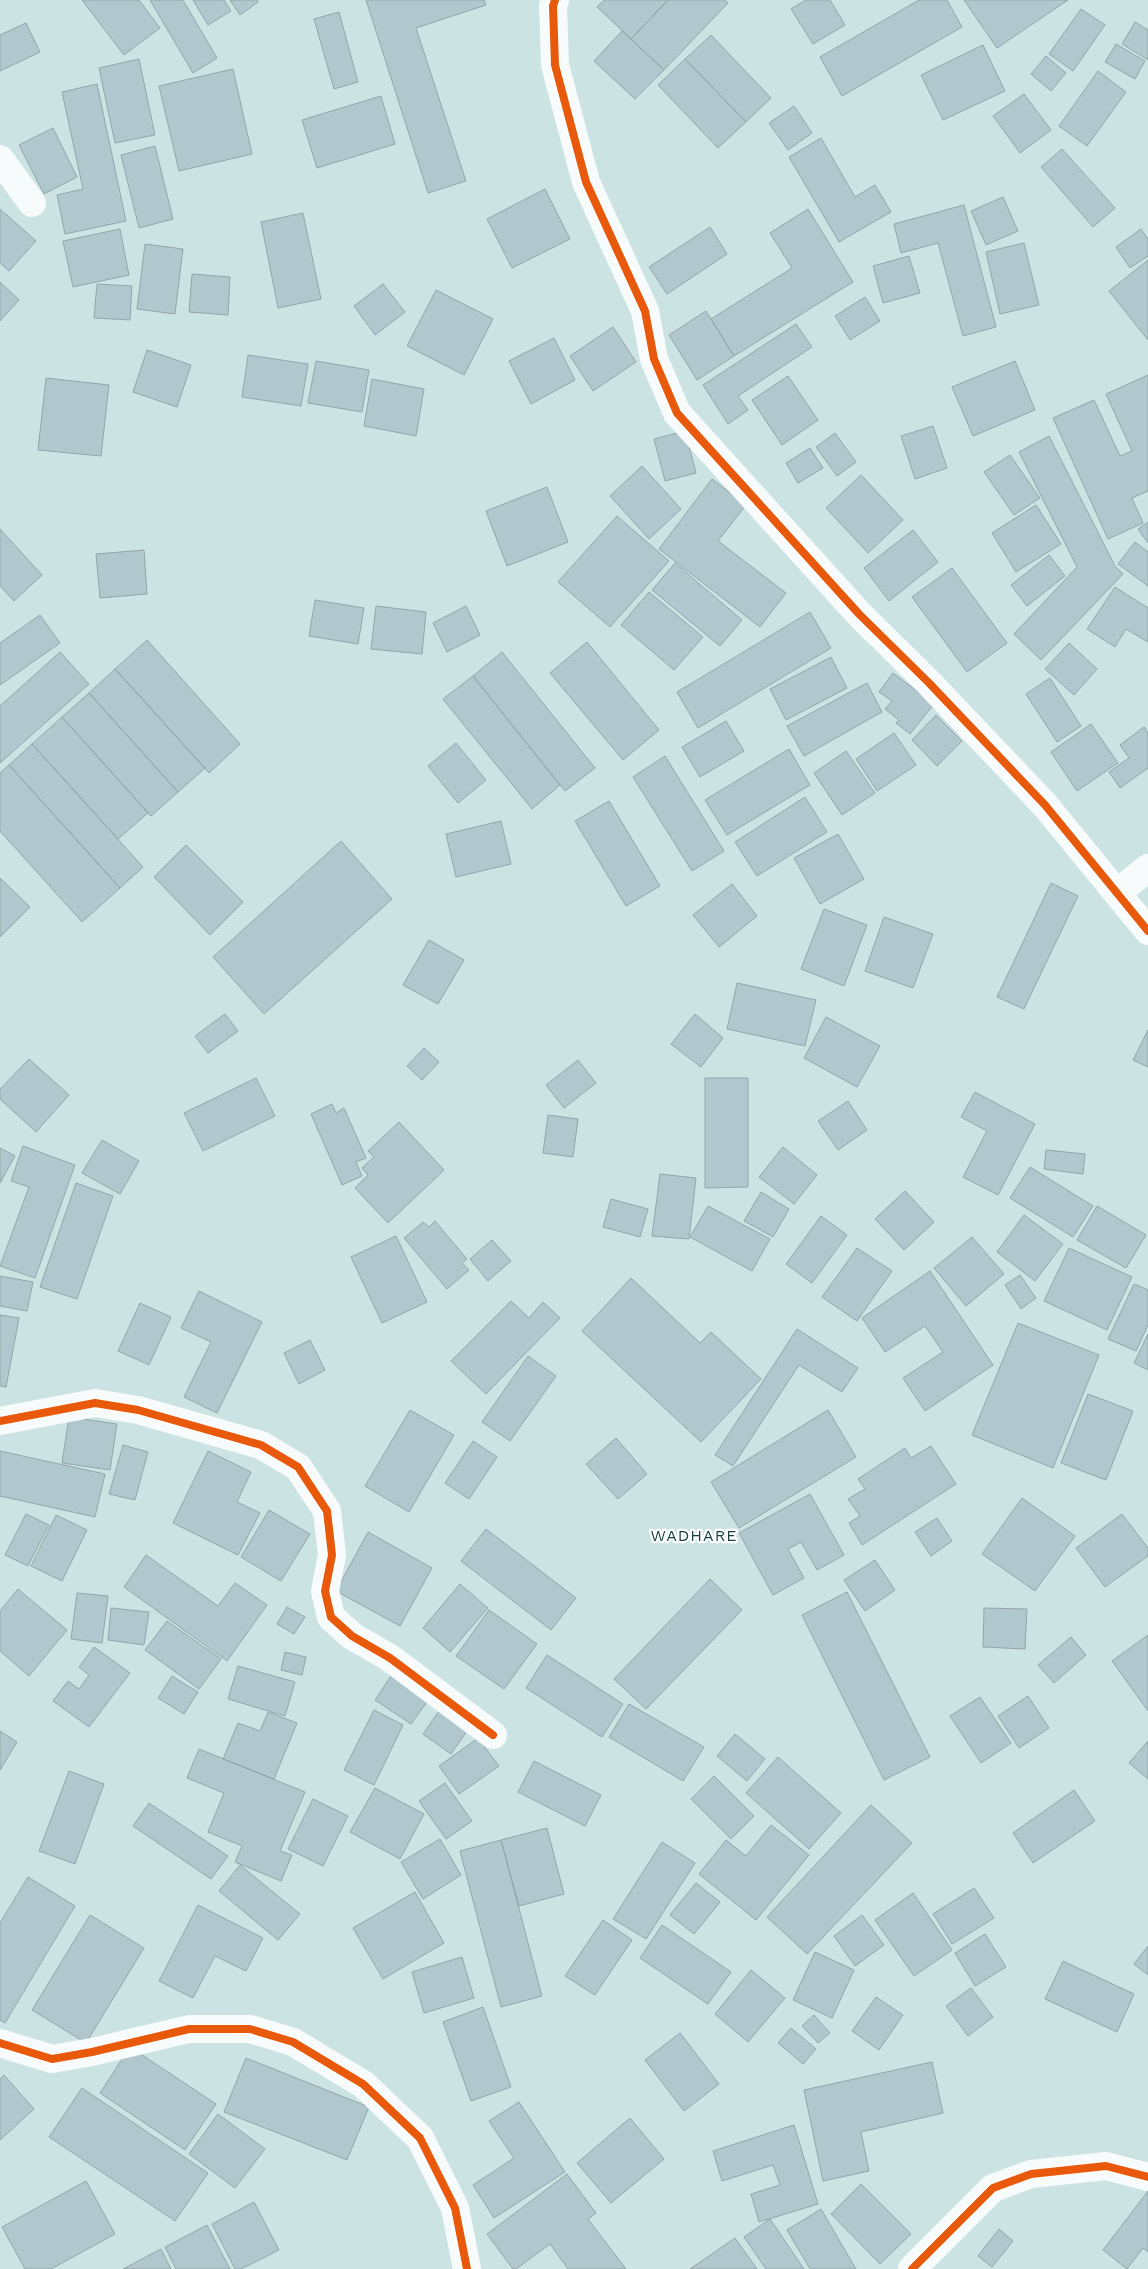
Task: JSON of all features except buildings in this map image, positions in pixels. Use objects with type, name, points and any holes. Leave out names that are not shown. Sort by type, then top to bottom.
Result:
[{"type":"street","points":[[555,0],[553,6],[555,65],[586,182],[644,311],[654,359],[677,413],[859,614],[929,683],[1045,805],[1148,931]]},
{"type":"street","points":[[0,159],[32,203]]},
{"type":"street","points":[[1117,893],[1148,868]]},
{"type":"street","points":[[0,1421],[95,1403],[138,1410],[261,1445],[298,1467],[327,1511],[332,1555],[325,1590],[330,1617],[352,1636],[390,1658],[493,1735]]},
{"type":"street","points":[[0,2043],[52,2059],[92,2052],[189,2029],[250,2029],[293,2042],[362,2084],[420,2138],[455,2208],[467,2269]]},
{"type":"street","points":[[912,2269],[993,2188],[1032,2174],[1106,2166],[1148,2177]]},
{"type":"cycle path","points":[[555,0],[553,6],[555,65],[586,182],[645,311],[654,359],[677,413],[859,614],[929,683],[1045,805],[1148,931]]},
{"type":"cycle path","points":[[0,1421],[95,1403],[138,1410],[261,1445],[298,1467],[327,1511],[332,1555],[325,1591],[331,1617],[352,1636],[390,1658],[493,1735]]},
{"type":"cycle path","points":[[0,2043],[52,2059],[92,2052],[189,2029],[250,2029],[293,2042],[363,2084],[420,2138],[455,2208],[467,2269]]},
{"type":"cycle path","points":[[912,2269],[993,2188],[1031,2174],[1106,2166],[1148,2177]]},
{"type":"district","name":"WADHARE","points":[[694,1535]]}]
